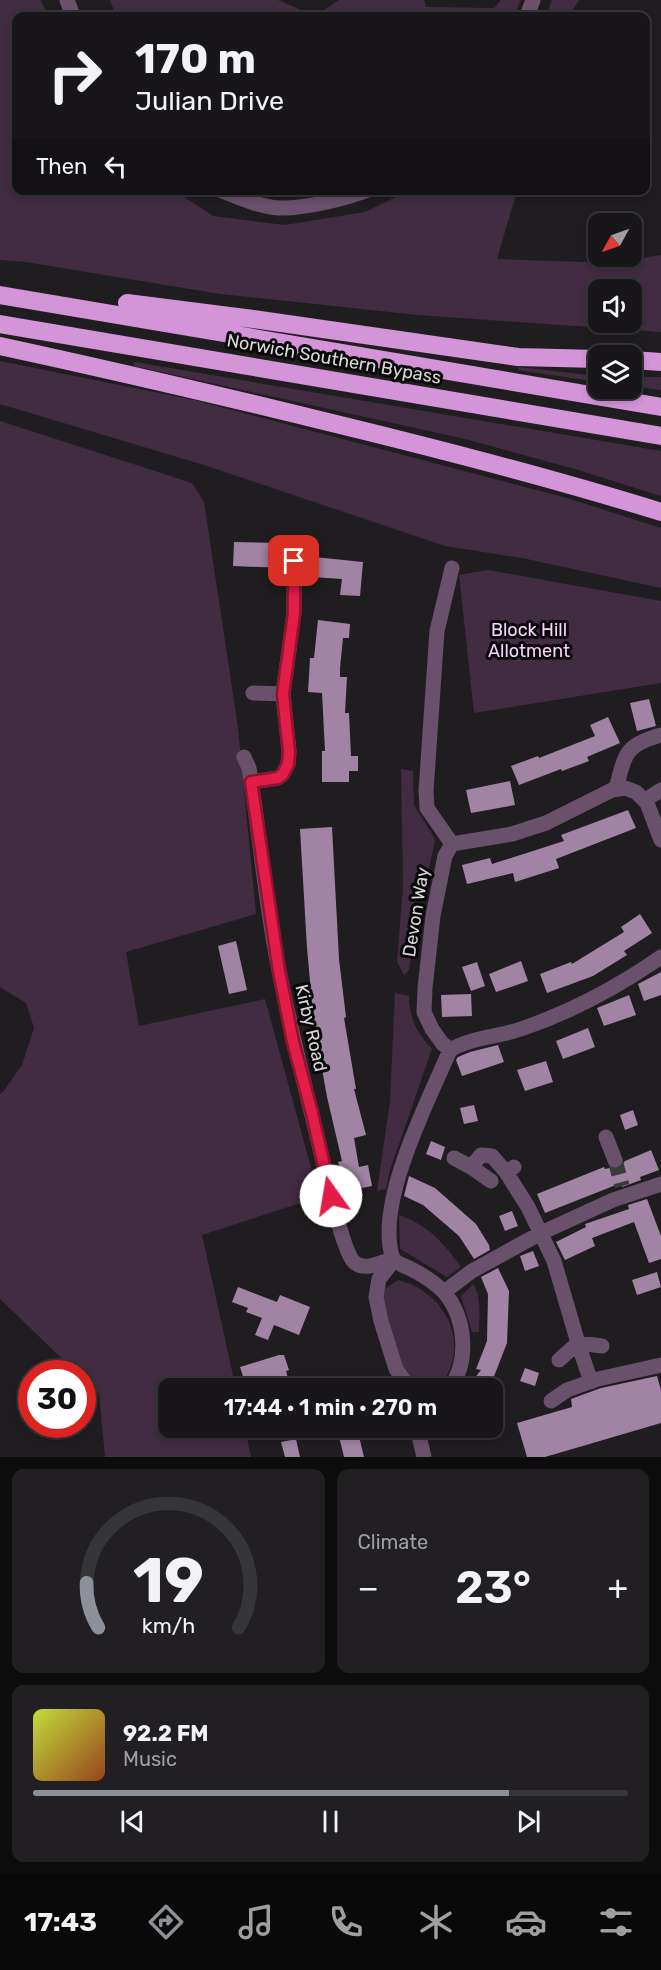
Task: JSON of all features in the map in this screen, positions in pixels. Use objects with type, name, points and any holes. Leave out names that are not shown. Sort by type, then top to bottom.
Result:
[{"type":"highway","points":[[0,288],[265,321],[518,357],[588,359]]},
{"type":"highway","name":"Norwich Southern Bypass","points":[[0,295],[661,407]]},
{"type":"highway","name":"Norwich Southern Bypass","points":[[0,324],[661,436]]},
{"type":"highway","points":[[0,346],[133,374],[459,453],[661,512]]},
{"type":"highway","points":[[642,361],[661,362]]},
{"type":"street","points":[[233,195],[279,208],[322,203],[350,195]]},
{"type":"street","points":[[251,782],[278,778],[286,769],[289,752],[283,694],[294,613],[294,561]]},
{"type":"street","points":[[452,567],[437,631],[426,791],[427,808],[452,844],[512,834],[546,823],[616,789],[625,788],[636,792],[645,800],[661,840]]},
{"type":"street","points":[[253,693],[283,694]]},
{"type":"street","points":[[616,789],[624,762],[632,747],[642,740],[661,735]]},
{"type":"street","name":"Kirby Road","points":[[244,757],[251,782],[279,971],[293,1042],[331,1196],[348,1252],[355,1263],[371,1266],[394,1259]]},
{"type":"street","points":[[645,800],[661,790]]},
{"type":"street","name":"Devon Way","points":[[450,1050],[432,1029],[424,1012],[424,988],[433,916],[446,856],[452,844]]},
{"type":"street","points":[[454,1378],[463,1353],[463,1337],[456,1312],[444,1292],[420,1274],[394,1259],[389,1244],[394,1189],[401,1166],[450,1050],[461,1043],[518,1030],[549,1018],[598,996],[631,978],[661,957]]},
{"type":"street","points":[[606,1137],[615,1160]]},
{"type":"street","points":[[471,1167],[481,1155],[492,1156],[510,1169],[554,1261],[591,1382]]},
{"type":"street","points":[[454,1158],[491,1181]]},
{"type":"street","points":[[444,1292],[472,1271],[624,1191],[656,1191]]},
{"type":"street","points":[[394,1259],[379,1279],[376,1297],[396,1369],[402,1378]]},
{"type":"street","points":[[578,1343],[602,1347]]},
{"type":"street","points":[[559,1360],[578,1343]]},
{"type":"street","points":[[551,1401],[567,1390],[591,1382],[661,1365]]},
{"type":"street","points":[[419,1438],[424,1457]]},
{"type":"green space","points":[[0,0],[41,0],[46,12],[12,12],[12,195],[181,195],[213,216],[285,225],[365,212],[400,195],[516,195],[497,259],[588,262],[588,267],[642,267],[642,258],[661,255],[661,332],[642,331],[642,279],[588,279],[588,327],[418,315],[220,294],[26,262],[0,260]]},
{"type":"green space","points":[[110,0],[278,0],[306,12],[114,12]]},
{"type":"green space","points":[[339,0],[424,0],[426,7],[494,8],[501,0],[521,0],[516,12],[321,12]]},
{"type":"green space","points":[[552,0],[579,0],[572,12],[548,12]]},
{"type":"green space","points":[[0,361],[194,400],[567,498],[661,528],[661,588],[522,558],[445,546],[204,465],[0,404]]},
{"type":"green space","points":[[135,362],[661,451],[661,496],[575,469],[465,439],[134,366]]},
{"type":"green space","points":[[518,367],[588,375],[588,380],[518,370]]},
{"type":"green space","points":[[642,377],[661,377],[661,390],[642,387]]},
{"type":"green space","points":[[0,421],[192,483],[204,502],[238,727],[256,914],[126,952],[139,1026],[265,999],[319,1197],[202,1235],[234,1378],[158,1378],[158,1438],[247,1438],[251,1457],[105,1457],[99,1394],[96,1391],[96,1360],[63,1360],[0,1299],[0,1094],[22,1065],[34,1028],[26,1003],[0,987]]},
{"type":"green space","name":"Block Hill Allotment","points":[[488,570],[661,601],[661,683],[474,713],[459,575]]},
{"type":"green space","points":[[401,769],[413,771],[414,805],[435,842],[422,896],[414,903],[412,916],[416,926],[409,970],[404,975],[397,962],[403,886]]},
{"type":"green space","points":[[395,993],[409,996],[410,1011],[415,1025],[432,1049],[390,1170],[386,1189],[377,1191],[390,1101]]},
{"type":"green space","points":[[399,1215],[427,1230],[448,1250],[461,1267],[447,1277],[400,1249]]},
{"type":"green space","points":[[398,1280],[415,1286],[430,1296],[442,1309],[450,1324],[454,1340],[453,1357],[445,1378],[409,1378],[401,1365],[382,1296],[386,1288]]},
{"type":"green space","points":[[473,1284],[479,1301],[479,1332],[472,1332],[461,1296]]},
{"type":"building","points":[[234,542],[284,543],[284,568],[233,566]]},
{"type":"building","points":[[314,557],[363,562],[360,596],[340,595],[342,579],[312,577]]},
{"type":"building","points":[[318,620],[350,624],[349,638],[343,638],[340,668],[340,677],[347,677],[345,713],[349,713],[351,756],[358,756],[358,771],[349,771],[349,782],[322,782],[322,751],[325,751],[322,693],[308,692],[310,658],[314,658]]},
{"type":"building","points":[[649,699],[656,726],[637,731],[630,703]]},
{"type":"building","points":[[608,717],[620,743],[587,757],[589,761],[519,785],[511,766],[538,756],[539,758],[595,736],[590,725]]},
{"type":"building","points":[[510,781],[515,805],[471,813],[466,790]]},
{"type":"building","points":[[628,810],[636,828],[556,859],[559,868],[515,882],[513,873],[467,884],[462,865],[490,858],[492,864],[564,841],[561,835]]},
{"type":"building","points":[[332,827],[339,959],[346,1017],[344,1018],[356,1089],[354,1089],[366,1135],[354,1138],[359,1167],[368,1165],[372,1186],[340,1192],[336,1173],[341,1172],[338,1162],[342,1161],[327,1097],[314,1024],[300,829]]},
{"type":"building","points":[[640,914],[652,933],[624,951],[627,955],[593,976],[547,993],[540,974],[571,962],[572,964],[624,932],[621,927]]},
{"type":"building","points":[[236,941],[247,990],[229,994],[218,946]]},
{"type":"building","points":[[521,961],[528,981],[496,992],[489,974]]},
{"type":"building","points":[[477,962],[485,986],[471,991],[462,967]]},
{"type":"building","points":[[661,972],[661,995],[644,1001],[638,984]]},
{"type":"building","points":[[471,994],[472,1016],[442,1017],[441,995]]},
{"type":"building","points":[[629,995],[636,1015],[604,1026],[597,1008]]},
{"type":"building","points":[[588,1028],[595,1047],[563,1059],[556,1041]]},
{"type":"building","points":[[498,1045],[504,1062],[462,1076],[456,1060],[458,1057]]},
{"type":"building","points":[[546,1061],[553,1082],[525,1091],[517,1070]]},
{"type":"building","points":[[474,1105],[478,1121],[464,1124],[460,1108]]},
{"type":"building","points":[[633,1110],[638,1125],[625,1130],[620,1115]]},
{"type":"building","points":[[431,1141],[445,1147],[441,1160],[426,1154]]},
{"type":"building","points":[[651,1150],[659,1170],[640,1177],[641,1180],[622,1187],[621,1183],[545,1213],[537,1194],[604,1167],[605,1169],[618,1169],[625,1161]]},
{"type":"building","points":[[409,1176],[435,1188],[476,1224],[490,1250],[474,1259],[459,1236],[423,1205],[404,1196]]},
{"type":"building","points":[[647,1199],[661,1236],[661,1259],[649,1263],[634,1222],[592,1238],[595,1246],[565,1260],[556,1242],[586,1227],[585,1224],[629,1209],[628,1205]]},
{"type":"building","points":[[512,1211],[518,1226],[505,1231],[499,1216]]},
{"type":"building","points":[[533,1251],[539,1266],[525,1271],[520,1256]]},
{"type":"building","points":[[498,1268],[509,1291],[507,1343],[493,1378],[475,1378],[481,1370],[476,1369],[487,1341],[488,1294],[481,1277]]},
{"type":"building","points":[[657,1272],[661,1287],[637,1295],[632,1280]]},
{"type":"building","points":[[238,1287],[277,1302],[280,1295],[310,1307],[299,1335],[274,1325],[268,1340],[255,1335],[262,1318],[246,1312],[248,1308],[232,1302]]},
{"type":"building","points":[[284,1355],[289,1370],[286,1371],[288,1378],[244,1378],[240,1367]]},
{"type":"building","points":[[525,1368],[539,1373],[535,1386],[520,1381]]},
{"type":"building","points":[[657,1376],[661,1390],[661,1423],[545,1457],[527,1457],[517,1423],[572,1407],[571,1399],[601,1388]]},
{"type":"building","points":[[339,1438],[359,1438],[364,1457],[344,1457]]},
{"type":"building","points":[[296,1439],[300,1457],[285,1457],[281,1442]]},
{"type":"tunnel","points":[[615,1160],[622,1186]]},
{"type":"route","points":[[294,561],[294,613],[283,694],[289,752],[288,764],[278,778],[251,782],[274,948],[293,1042],[331,1196]]}]
